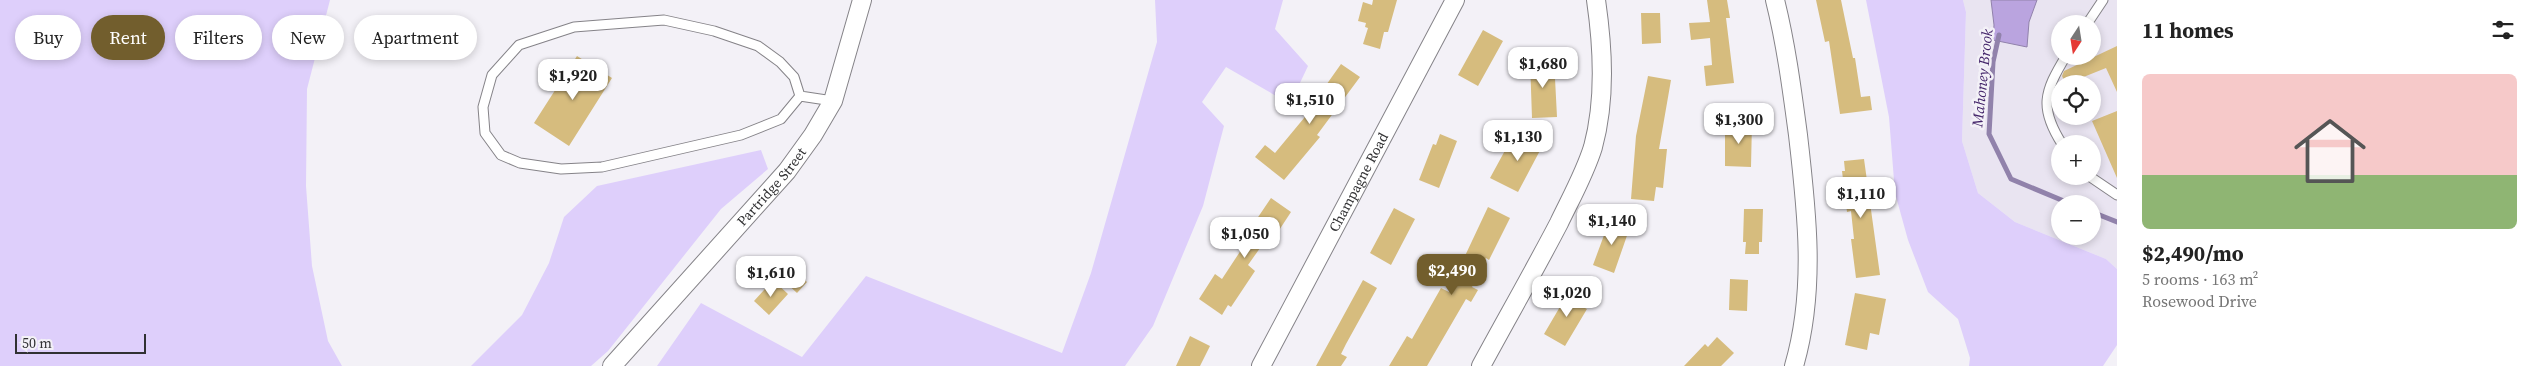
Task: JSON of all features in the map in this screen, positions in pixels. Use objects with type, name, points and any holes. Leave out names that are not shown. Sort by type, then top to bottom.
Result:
[{"type":"street","name":"Partridge Street","points":[[612,366],[787,171],[813,134],[833,101],[862,0]]},
{"type":"street","name":"Champagne Road","points":[[1261,366],[1455,0]]},
{"type":"street","points":[[1481,366],[1573,195],[1593,146],[1602,84],[1602,47],[1596,0]]},
{"type":"street","points":[[1775,0],[1795,113],[1808,243],[1807,299],[1804,325],[1794,366]]},
{"type":"lane","points":[[2093,15],[2103,0]]},
{"type":"lane","points":[[664,20],[714,31],[758,46],[780,62],[794,77],[800,96],[781,119],[741,135],[602,167],[561,169],[520,163],[501,155],[485,134],[483,107],[492,75],[519,45],[574,27],[664,20]]},
{"type":"lane","points":[[2057,135],[2047,115],[2046,102],[2061,65]]},
{"type":"lane","points":[[800,96],[833,101]]},
{"type":"lane","points":[[2101,184],[2117,195]]},
{"type":"shaded area","points":[[0,0],[330,0],[326,15],[272,15],[272,60],[314,60],[307,89],[306,186],[312,266],[328,341],[342,366],[0,366]]},
{"type":"shaded area","points":[[1155,0],[1283,0],[1275,29],[1308,66],[1290,104],[1226,67],[1202,102],[1224,126],[1203,206],[1153,326],[1125,366],[657,366],[701,303],[802,357],[866,276],[1062,353],[1091,273],[1157,42]]},
{"type":"shaded area","points":[[1866,0],[1963,0],[1966,12],[1962,141],[1978,193],[2015,222],[2051,237],[2051,245],[2072,245],[2106,259],[2117,269],[2117,345],[2103,366],[1969,366],[1970,358],[1958,319],[1928,292],[1908,240],[1895,193],[1889,117]]},
{"type":"shaded area","points":[[1963,0],[2117,0],[2117,269],[2106,259],[2072,245],[2101,245],[2101,195],[2051,195],[2051,237],[2015,222],[1978,193],[1962,141],[1966,12]]},
{"type":"shaded area","points":[[1991,0],[2037,0],[2029,22],[2027,47],[1993,40],[1994,25]]},
{"type":"shaded area","points":[[761,150],[768,169],[721,209],[608,351],[591,366],[471,366],[522,315],[549,263],[564,217],[597,186]]},
{"type":"building","points":[[1373,0],[1397,0],[1388,32],[1384,32],[1380,49],[1363,44],[1368,28],[1365,27],[1366,23],[1358,21],[1363,2],[1372,5]]},
{"type":"building","points":[[1707,0],[1727,0],[1730,18],[1726,18],[1734,83],[1706,86],[1704,66],[1712,65],[1710,38],[1691,40],[1689,23],[1710,22]]},
{"type":"building","points":[[1816,0],[1841,0],[1853,58],[1855,58],[1861,97],[1870,96],[1872,110],[1840,114],[1829,41],[1825,42]]},
{"type":"building","points":[[1641,13],[1660,13],[1661,43],[1642,44]]},
{"type":"building","points":[[1483,30],[1503,41],[1478,86],[1458,75]]},
{"type":"building","points":[[2117,46],[2117,92],[2106,68],[2088,75],[2062,75],[2064,71],[2077,65],[2101,65],[2101,54]]},
{"type":"building","points":[[577,56],[612,78],[569,146],[534,123]]},
{"type":"building","points":[[1554,59],[1557,117],[1532,118],[1530,60]]},
{"type":"building","points":[[1341,64],[1360,77],[1317,135],[1320,137],[1284,180],[1255,157],[1265,145],[1275,153],[1314,106],[1312,105]]},
{"type":"building","points":[[1648,76],[1671,80],[1659,149],[1667,149],[1663,188],[1656,187],[1654,201],[1631,199],[1636,136]]},
{"type":"building","points":[[2117,111],[2117,178],[2101,142],[2101,135],[2098,135],[2094,125],[2101,125],[2101,117]]},
{"type":"building","points":[[1731,121],[1752,122],[1751,167],[1725,166],[1725,131],[1731,131]]},
{"type":"building","points":[[1525,131],[1545,141],[1518,192],[1490,178],[1508,145],[1516,149]]},
{"type":"building","points":[[1440,134],[1457,141],[1439,188],[1419,180],[1433,144],[1436,145]]},
{"type":"building","points":[[1864,159],[1880,275],[1856,278],[1851,239],[1854,239],[1851,211],[1847,212],[1842,171],[1845,171],[1844,161]]},
{"type":"building","points":[[1271,198],[1291,212],[1270,244],[1265,241],[1248,265],[1255,271],[1231,307],[1228,305],[1222,315],[1199,299],[1215,274],[1222,279],[1247,241],[1252,230],[1250,229]]},
{"type":"building","points":[[1488,207],[1510,218],[1489,260],[1486,258],[1472,287],[1478,290],[1471,302],[1466,299],[1427,366],[1389,366],[1407,336],[1412,339],[1441,288],[1449,292],[1467,260],[1464,258]]},
{"type":"building","points":[[1394,208],[1415,219],[1391,265],[1370,253]]},
{"type":"building","points":[[1744,209],[1763,209],[1762,242],[1759,242],[1759,254],[1745,254],[1746,242],[1743,242]]},
{"type":"building","points":[[1610,219],[1630,227],[1614,273],[1593,265]]},
{"type":"building","points":[[794,271],[807,282],[797,293],[785,282]]},
{"type":"building","points":[[1730,279],[1748,280],[1747,311],[1729,310]]},
{"type":"building","points":[[773,280],[788,294],[769,315],[754,301]]},
{"type":"building","points":[[1363,280],[1377,288],[1341,354],[1347,357],[1341,366],[1316,366]]},
{"type":"building","points":[[1571,288],[1586,297],[1581,306],[1587,309],[1565,346],[1544,334]]},
{"type":"building","points":[[1855,293],[1886,299],[1879,335],[1870,333],[1867,350],[1845,345]]},
{"type":"building","points":[[1190,336],[1210,346],[1200,366],[1176,366]]},
{"type":"building","points":[[1717,337],[1734,353],[1721,366],[1684,366],[1705,344],[1708,347]]},
{"type":"waterway","name":"Mahoney Brook","points":[[1999,35],[1993,62],[1989,134],[2011,179],[2051,196]]},
{"type":"waterway","name":"Mahoney Brook","points":[[2101,216],[2117,222]]}]
